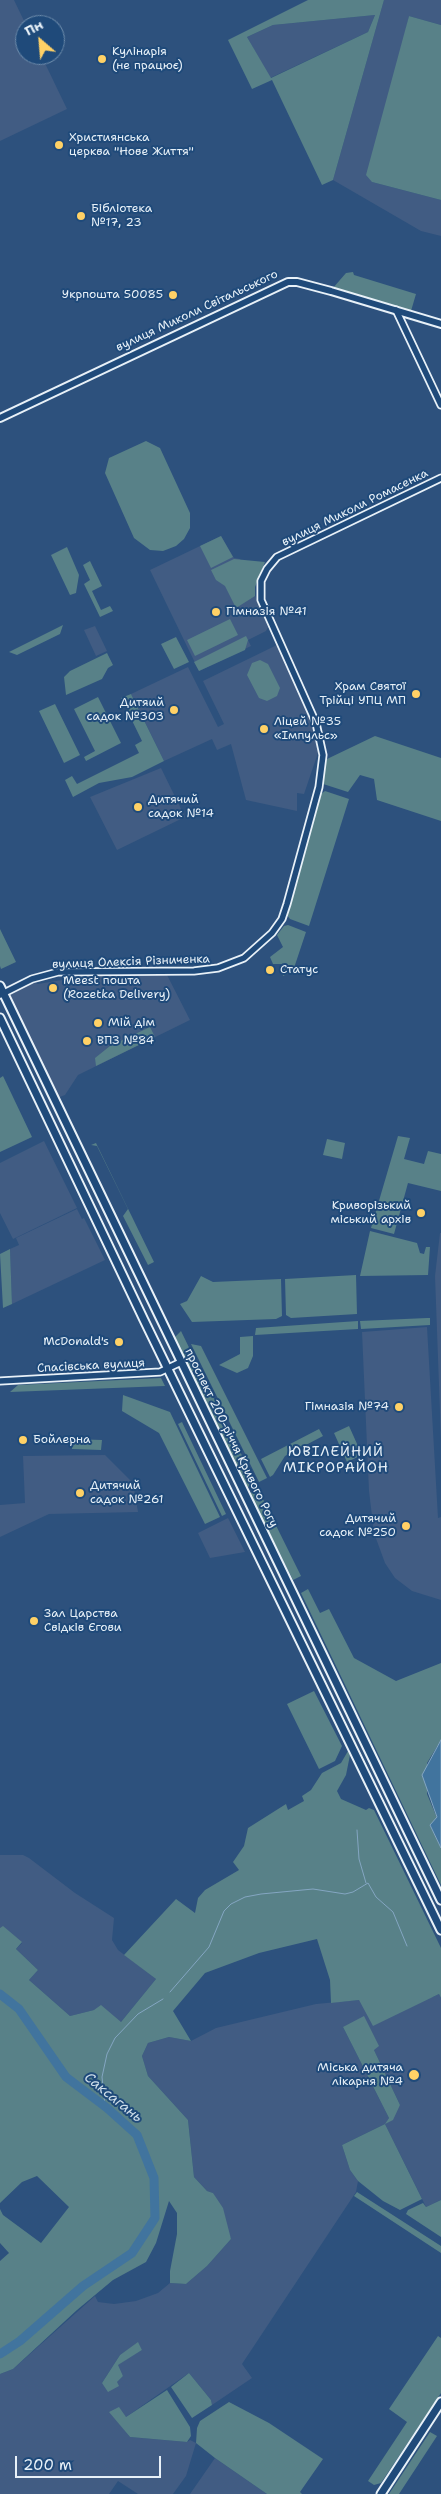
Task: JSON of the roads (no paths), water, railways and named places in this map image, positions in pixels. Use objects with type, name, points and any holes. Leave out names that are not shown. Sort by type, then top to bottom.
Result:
[{"type":"main road","name":"вулиця Миколи Світальського","points":[[0,418],[282,283],[298,282],[441,324]]},
{"type":"main road","name":"проспект 200-річчя Кривого Рогу","points":[[1,991],[300,1605],[441,1900]]},
{"type":"main road","name":"проспект 200-річчя Кривого Рогу","points":[[0,1018],[441,1930]]},
{"type":"main road","points":[[286,1611],[300,1605]]},
{"type":"main road","points":[[381,2494],[441,2402]]},
{"type":"street","points":[[396,310],[441,405]]},
{"type":"street","name":"вулиця Миколи Ромасенка","points":[[277,557],[441,478]]},
{"type":"street","name":"вулиця Олексія Різниченка","points":[[1,991],[32,979],[58,972],[194,971],[218,968],[244,958],[272,934],[282,919],[319,787],[323,755],[316,723],[261,600],[261,581],[267,568],[277,557]]},
{"type":"street","name":"Спасівська вулиця","points":[[0,1381],[160,1372],[181,1362]]},
{"type":"waterway","points":[[357,1830],[359,1859],[366,1883]]},
{"type":"waterway","points":[[170,1992],[209,1947],[224,1911],[231,1904],[245,1897],[313,1889],[345,1894],[353,1892],[368,1883],[376,1897],[393,1912],[407,1946]]},
{"type":"waterway","name":"Саксагань","points":[[0,1994],[19,2009],[66,2077],[107,2108],[137,2135],[154,2178],[155,2218],[132,2253],[83,2286],[20,2341],[0,2354]]},
{"type":"waterway","points":[[105,2106],[102,2077],[107,2054],[115,2038],[138,2014],[163,1999]]},
{"type":"place","name":"Кулінарія (не працює)","points":[[102,59]]},
{"type":"place","name":"Християнська церква \"Нове Життя\"","points":[[59,145]]},
{"type":"place","name":"Бібліотека №17, 23","points":[[81,216]]},
{"type":"place","name":"Укрпошта 50085","points":[[173,295]]},
{"type":"place","name":"Гімназія №41","points":[[216,612]]},
{"type":"place","name":"Храм Святої Трійці УПЦ МП","points":[[416,694]]},
{"type":"place","name":"Дитяий садок №303","points":[[174,710]]},
{"type":"place","name":"Ліцей №35 «Імпульс»","points":[[264,729]]},
{"type":"place","name":"Дитячий садок №14","points":[[138,807]]},
{"type":"place","name":"Статус","points":[[270,970]]},
{"type":"place","name":"Meest пошта (Rozetka Delivery)","points":[[53,988]]},
{"type":"place","name":"Мій дім","points":[[98,1023]]},
{"type":"place","name":"ВПЗ №84","points":[[87,1041]]},
{"type":"place","name":"Криворізький міський архів","points":[[421,1213]]},
{"type":"place","name":"McDonald's","points":[[119,1342]]},
{"type":"place","name":"Гімназія №74","points":[[399,1407]]},
{"type":"place","name":"Бойлерна","points":[[23,1440]]},
{"type":"place","name":"Дитячий садок №261","points":[[80,1493]]},
{"type":"place","name":"Дитячий садок №250","points":[[406,1526]]},
{"type":"place","name":"Зал Царства Свідків Єгови","points":[[34,1621]]},
{"type":"place","name":"Міська дитяча лікарня №4","points":[[414,2075]]},
{"type":"district","name":"ЮВІЛЕЙНИЙ МІКРОРАЙОН","points":[[336,1460]]}]
